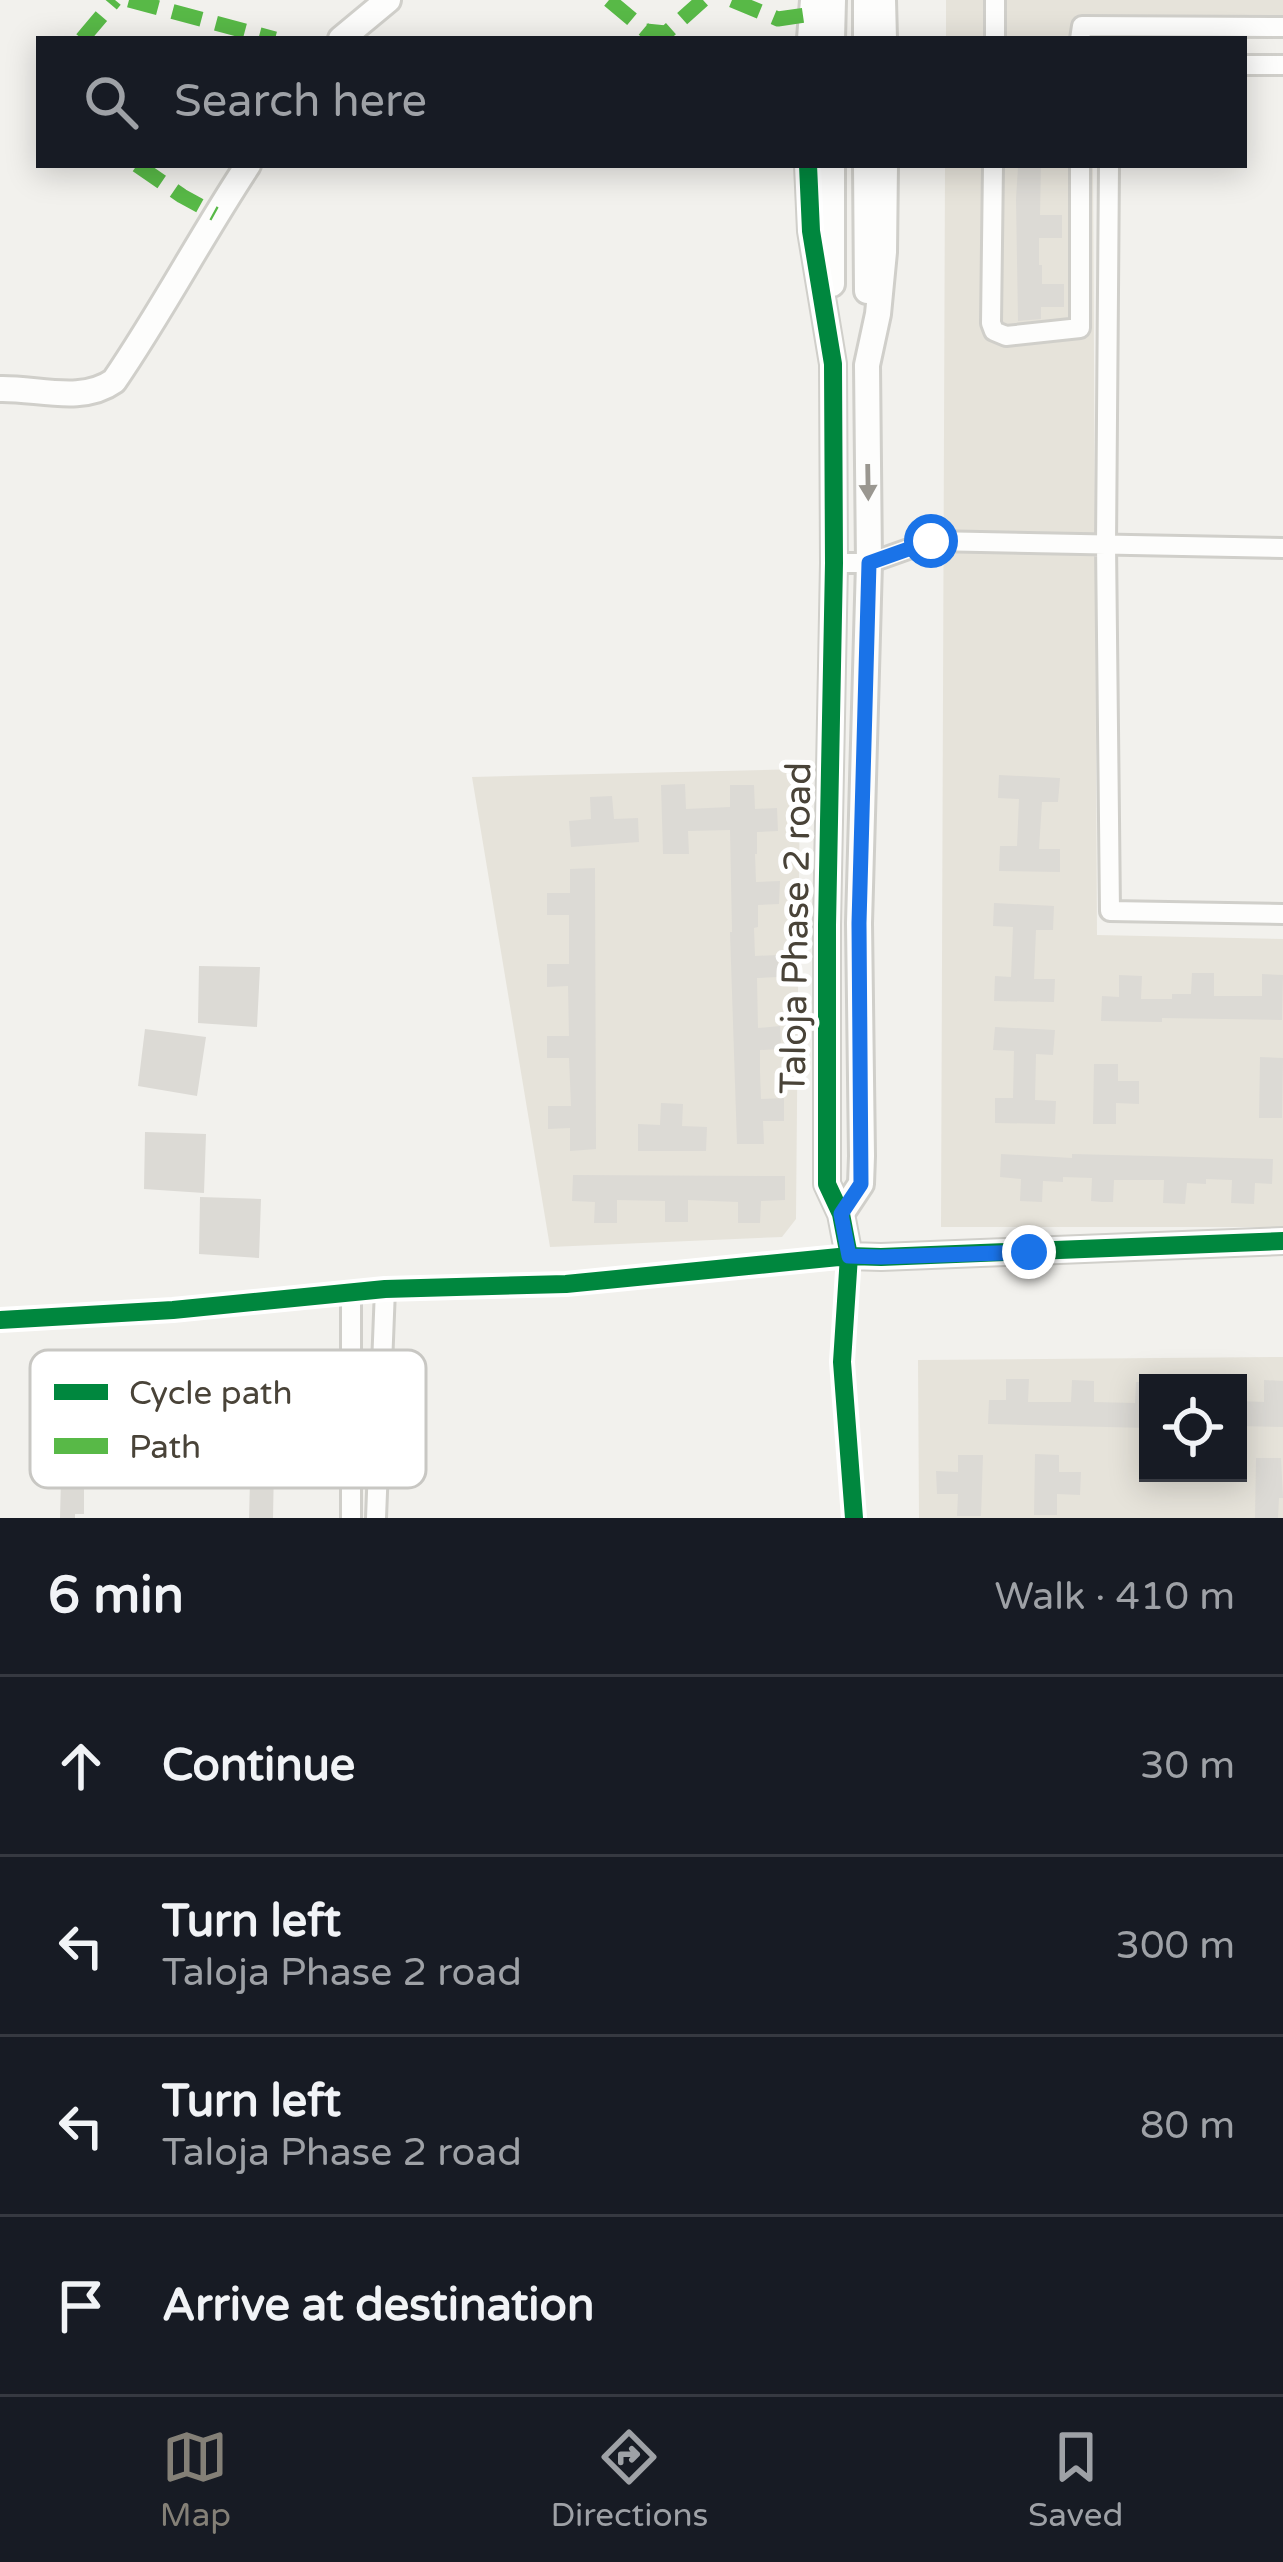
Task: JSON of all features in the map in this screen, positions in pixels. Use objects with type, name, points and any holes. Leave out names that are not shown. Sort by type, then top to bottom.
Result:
[{"type":"street","points":[[810,36],[813,0]]},
{"type":"street","points":[[832,0],[832,36]]},
{"type":"street","points":[[866,0],[866,36]]},
{"type":"street","points":[[883,0],[884,36]]},
{"type":"street","points":[[994,36],[995,0]]},
{"type":"street","points":[[350,30],[386,2]]},
{"type":"street","points":[[1080,36],[1082,26],[1283,27]]},
{"type":"street","points":[[1247,65],[1283,65]]},
{"type":"street","points":[[0,389],[84,394],[114,381],[246,168]]},
{"type":"street","name":"Taloja Phase 2 road","points":[[808,168],[811,231],[832,364],[827,1184],[841,1214],[849,1256]]},
{"type":"street","points":[[832,168],[832,364]]},
{"type":"street","points":[[866,168],[867,365]]},
{"type":"street","name":"Taloja Phase 2 road","points":[[841,1214],[861,1184],[859,923],[869,563],[867,365],[883,273],[885,168]]},
{"type":"street","points":[[993,168],[992,323],[994,331],[1006,336],[1078,330],[1080,168]]},
{"type":"street","points":[[1109,168],[1110,911],[1283,914]]},
{"type":"street","points":[[1081,272],[1109,273]]},
{"type":"street","points":[[834,563],[869,563],[931,541],[1283,548]]},
{"type":"street","points":[[0,1320],[173,1310],[385,1289],[566,1284],[849,1256],[1283,1241]]},
{"type":"street","points":[[849,1256],[842,1362],[854,1518]]},
{"type":"street","points":[[383,1350],[385,1289]]},
{"type":"street","points":[[351,1293],[351,1350]]},
{"type":"street","points":[[376,1518],[377,1488]]},
{"type":"shaded area","points":[[946,0],[1283,0],[1283,33],[946,36]]},
{"type":"shaded area","points":[[945,168],[1093,168],[1097,935],[1283,939],[1283,1227],[941,1227]]},
{"type":"shaded area","points":[[800,769],[796,1219],[782,1237],[550,1247],[472,777]]},
{"type":"shaded area","points":[[1283,1357],[1283,1518],[919,1518],[918,1360]]},
{"type":"building","points":[[1018,168],[1041,168],[1040,215],[1062,215],[1062,238],[1039,238],[1039,265],[1042,284],[1064,284],[1064,307],[1041,307],[1041,319],[1018,321]]},
{"type":"building","points":[[999,775],[1060,778],[1058,802],[1042,802],[1039,849],[1060,849],[1060,872],[999,871],[1000,846],[1017,846],[1019,799],[998,798]]},
{"type":"building","points":[[685,784],[686,809],[730,807],[730,785],[754,785],[755,809],[777,808],[778,831],[757,832],[755,854],[756,882],[780,881],[779,904],[758,905],[758,927],[754,928],[755,956],[778,955],[778,977],[757,978],[758,1028],[780,1026],[781,1049],[760,1050],[761,1099],[784,1098],[784,1121],[763,1121],[764,1144],[737,1144],[730,830],[688,831],[689,854],[663,854],[661,785]]},
{"type":"building","points":[[612,796],[614,819],[638,818],[639,842],[571,847],[569,821],[591,819],[590,797]]},
{"type":"building","points":[[595,868],[596,1149],[570,1151],[570,1128],[548,1129],[548,1106],[571,1106],[569,1058],[547,1058],[547,1036],[569,1036],[568,986],[547,987],[547,964],[569,964],[569,915],[547,915],[547,893],[570,893],[570,869]]},
{"type":"building","points":[[994,903],[1054,906],[1053,930],[1036,930],[1034,979],[1055,979],[1054,1002],[994,1001],[995,976],[1011,977],[1013,927],[993,926]]},
{"type":"building","points":[[199,966],[260,967],[257,1027],[198,1023]]},
{"type":"building","points":[[1192,973],[1214,973],[1214,996],[1262,996],[1262,974],[1283,975],[1282,1020],[1101,1021],[1102,996],[1119,997],[1119,975],[1142,976],[1141,999],[1172,999],[1172,994],[1191,994]]},
{"type":"building","points":[[995,1027],[1055,1030],[1053,1055],[1036,1054],[1035,1100],[1056,1101],[1055,1124],[995,1123],[995,1098],[1013,1098],[1014,1051],[993,1050]]},
{"type":"building","points":[[145,1029],[206,1037],[197,1096],[138,1086]]},
{"type":"building","points":[[1260,1057],[1283,1058],[1282,1118],[1259,1118]]},
{"type":"building","points":[[1094,1064],[1118,1064],[1118,1081],[1139,1081],[1139,1104],[1116,1103],[1116,1124],[1093,1124]]},
{"type":"building","points":[[661,1103],[683,1104],[682,1126],[707,1127],[706,1151],[638,1151],[638,1124],[660,1125]]},
{"type":"building","points":[[145,1132],[206,1134],[204,1193],[144,1189]]},
{"type":"building","points":[[1001,1154],[1273,1159],[1272,1184],[1255,1183],[1254,1204],[1231,1203],[1232,1180],[1187,1183],[1185,1204],[1163,1203],[1164,1180],[1114,1180],[1113,1202],[1102,1202],[1091,1201],[1092,1178],[1063,1177],[1063,1182],[1043,1181],[1042,1202],[1020,1201],[1021,1179],[1000,1177]]},
{"type":"building","points":[[573,1175],[785,1176],[785,1200],[761,1201],[760,1223],[738,1223],[738,1202],[688,1200],[688,1222],[665,1222],[665,1201],[617,1200],[617,1223],[594,1223],[595,1202],[572,1201]]},
{"type":"building","points":[[200,1197],[261,1199],[259,1258],[199,1254]]},
{"type":"building","points":[[1006,1379],[1029,1379],[1028,1402],[1071,1402],[1072,1380],[1094,1381],[1094,1402],[1135,1403],[1139,1382],[1139,1428],[988,1424],[989,1400],[1006,1400]]},
{"type":"building","points":[[1264,1380],[1283,1381],[1283,1427],[1247,1426],[1247,1401],[1264,1402]]},
{"type":"building","points":[[1035,1454],[1059,1455],[1059,1472],[1081,1472],[1080,1495],[1057,1494],[1057,1515],[1034,1515]]},
{"type":"building","points":[[958,1455],[983,1455],[981,1516],[957,1516],[958,1494],[937,1494],[936,1471],[958,1472]]},
{"type":"building","points":[[1256,1458],[1281,1458],[1283,1498],[1279,1498],[1278,1518],[1255,1518]]},
{"type":"building","points":[[61,1488],[84,1488],[84,1514],[60,1518]]},
{"type":"building","points":[[250,1488],[274,1488],[273,1518],[249,1518]]},
{"type":"marked path","points":[[85,36],[115,0]]},
{"type":"marked path","points":[[129,0],[264,36]]},
{"type":"marked path","points":[[609,0],[646,31],[666,33],[703,0]]},
{"type":"marked path","points":[[732,0],[778,19],[813,14]]},
{"type":"marked path","points":[[141,168],[215,214]]},
{"type":"cycle path","points":[[808,168],[811,231],[833,364],[827,1184],[841,1214],[849,1256],[1283,1241]]},
{"type":"cycle path","points":[[0,1320],[173,1310],[385,1289],[566,1284],[849,1256],[842,1362],[854,1518]]},
{"type":"route","points":[[931,541],[869,563],[859,923],[861,1184],[841,1214],[849,1256],[1029,1252]]}]
